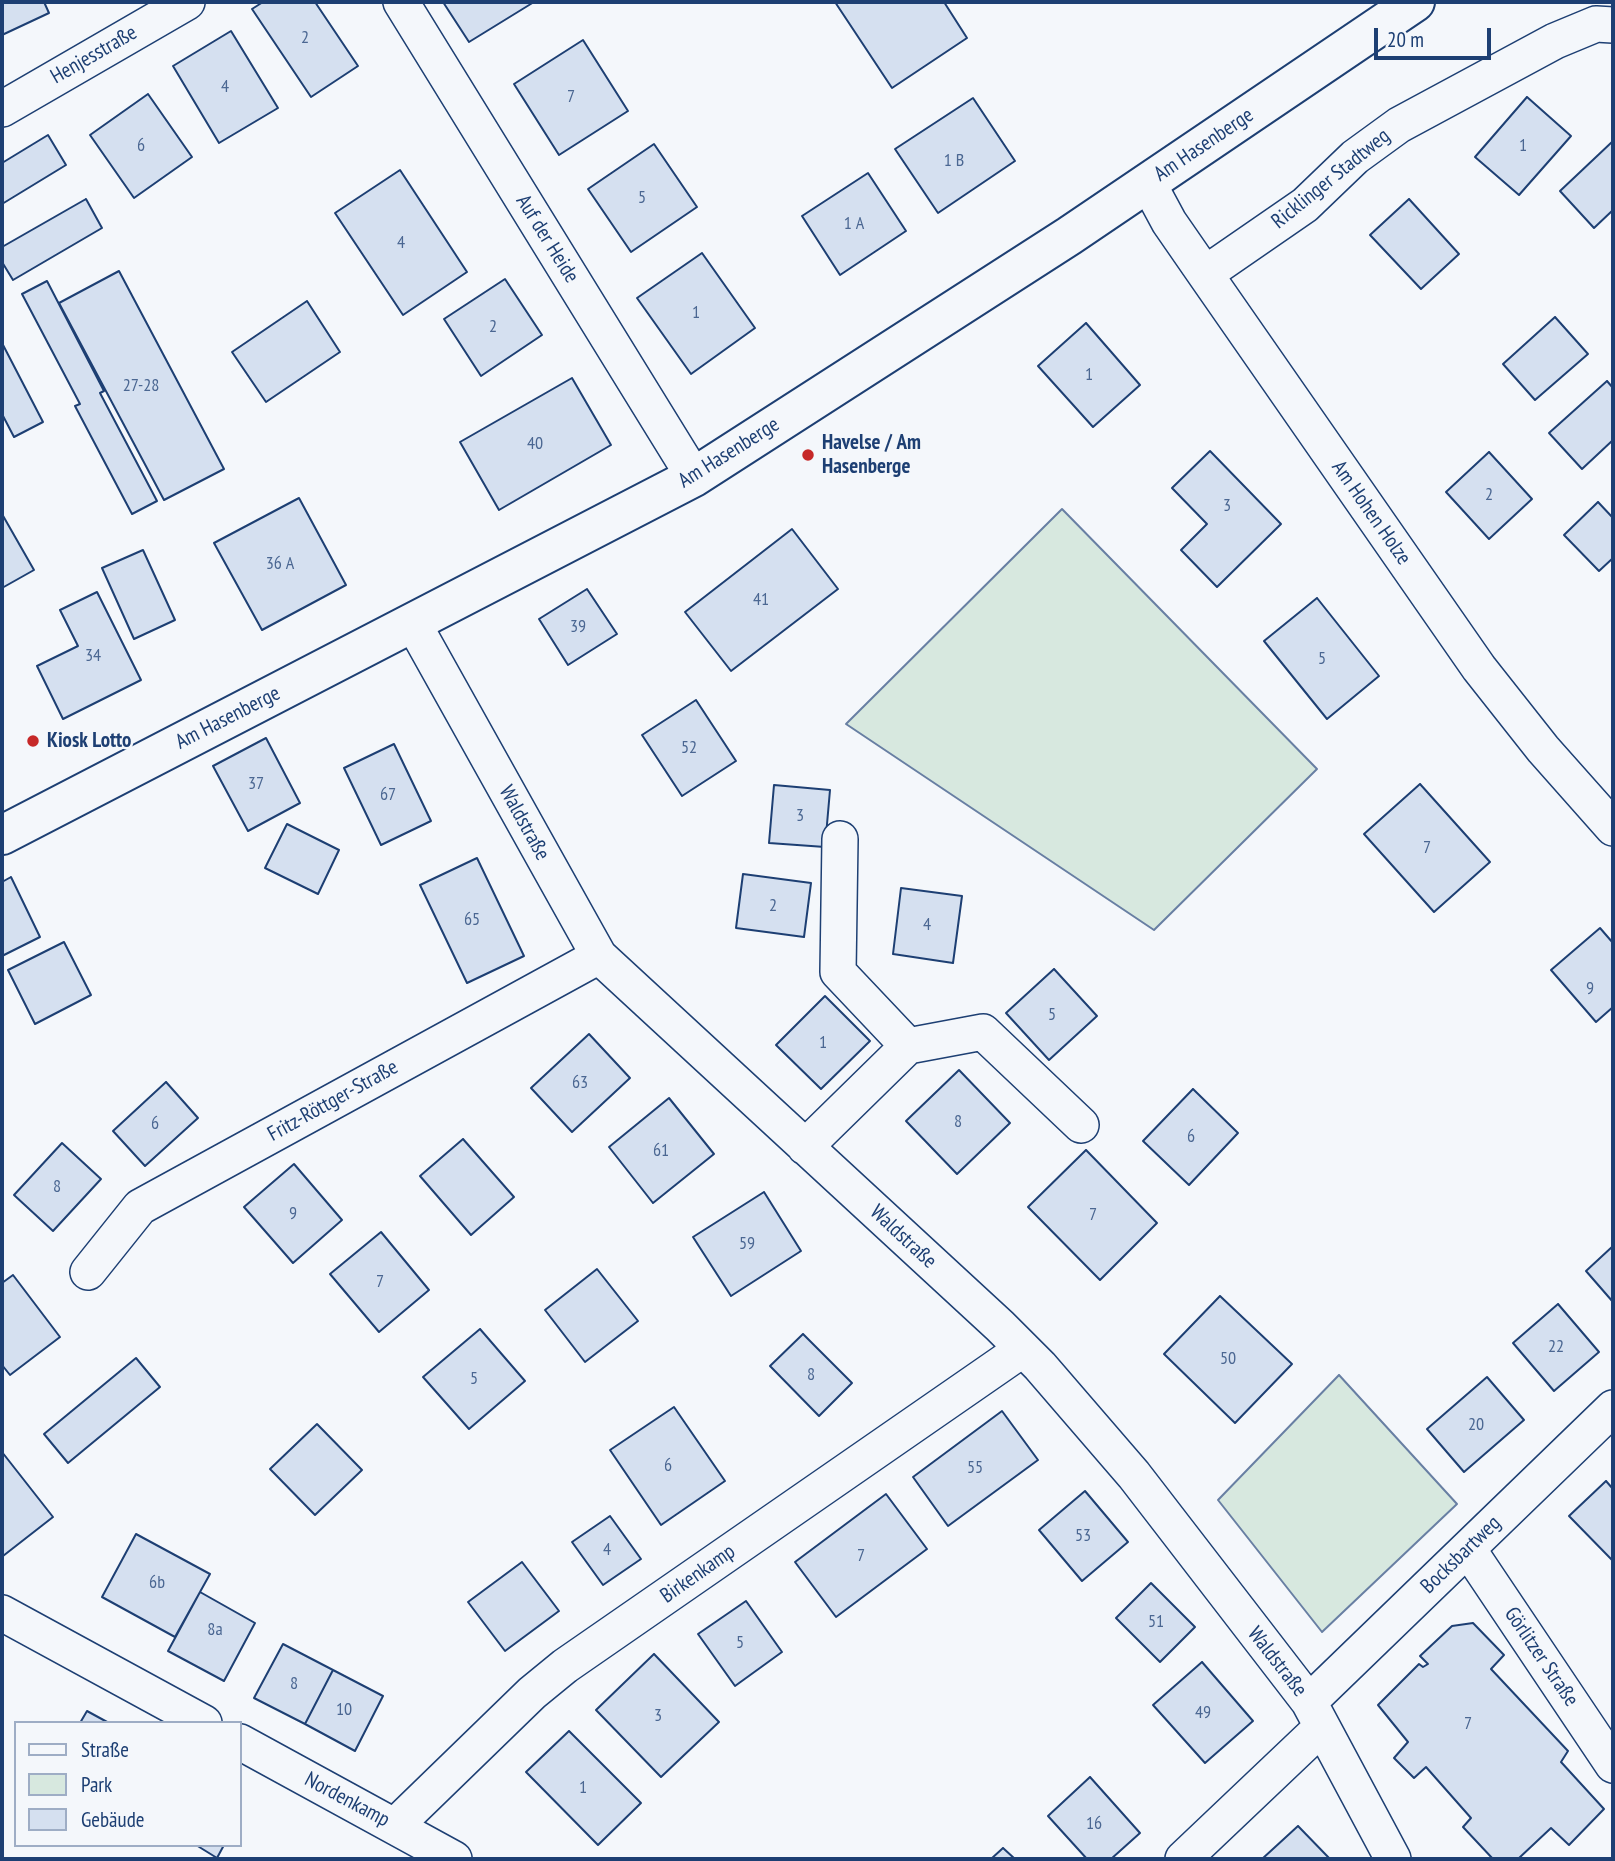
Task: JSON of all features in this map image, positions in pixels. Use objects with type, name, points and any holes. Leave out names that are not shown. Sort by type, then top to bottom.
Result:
[{"type":"street","name":"Henjesstraße","points":[[2,108],[187,2]]},
{"type":"street","name":"Auf der Heide","points":[[401,2],[694,477]]},
{"type":"street","name":"Am Hasenberge","points":[[4,827],[694,477],[1069,236],[1415,2]]},
{"type":"street","name":"Ricklinger Stadtweg","points":[[1205,274],[1305,205],[1355,157],[1399,125],[1555,41],[1596,24],[1613,24]]},
{"type":"street","name":"Am Hohen Holze","points":[[1148,183],[1169,222],[1479,668],[1543,749],[1613,828]]},
{"type":"street","name":"Waldstraße","points":[[412,622],[598,956],[1040,1366],[1134,1475],[1315,1715],[1393,1859]]},
{"type":"street","points":[[841,839],[838,972],[908,1046]]},
{"type":"street","name":"Fritz-Röttger-Straße","points":[[88,1272],[140,1207],[598,956]]},
{"type":"street","points":[[805,1147],[908,1046],[983,1032],[1082,1125]]},
{"type":"street","name":"Birkenkamp","points":[[395,1826],[532,1693],[565,1666],[1023,1349]]},
{"type":"street","name":"Bocksbartweg","points":[[1183,1859],[1468,1549],[1613,1408]]},
{"type":"street","name":"Görlitzer Straße","points":[[1468,1549],[1613,1765]]},
{"type":"street","points":[[2,1613],[200,1721]]},
{"type":"street","name":"Nordenkamp","points":[[242,1743],[454,1859]]},
{"type":"green space","points":[[1062,509],[1317,769],[1154,930],[846,724]]},
{"type":"green space","points":[[1339,1375],[1457,1504],[1322,1632],[1218,1500]]},
{"type":"building","points":[[2,2],[44,2],[49,13],[2,35]]},
{"type":"building","points":[[263,2],[315,2],[358,66],[311,97],[252,9]]},
{"type":"building","points":[[443,2],[534,2],[469,42]]},
{"type":"building","points":[[835,2],[944,2],[967,38],[892,88]]},
{"type":"building","points":[[231,31],[278,108],[219,143],[173,66]]},
{"type":"building","points":[[583,40],[628,111],[559,155],[514,84]]},
{"type":"building","points":[[148,94],[192,157],[134,198],[90,135]]},
{"type":"building","points":[[1527,97],[1571,136],[1519,195],[1475,157]]},
{"type":"building","points":[[973,98],[1015,161],[938,213],[895,149]]},
{"type":"building","points":[[48,135],[66,165],[2,204],[2,163]]},
{"type":"building","points":[[1613,141],[1613,210],[1594,228],[1560,191]]},
{"type":"building","points":[[654,144],[697,207],[631,252],[588,189]]},
{"type":"building","points":[[400,170],[467,272],[403,315],[335,213]]},
{"type":"building","points":[[868,173],[906,231],[840,275],[802,216]]},
{"type":"building","points":[[86,199],[102,228],[13,280],[2,262],[2,247]]},
{"type":"building","points":[[1409,199],[1459,254],[1421,289],[1370,235]]},
{"type":"building","points":[[702,253],[755,328],[691,374],[637,298]]},
{"type":"building","points":[[119,271],[224,469],[164,500],[59,303]]},
{"type":"building","points":[[505,279],[542,335],[481,376],[444,319]]},
{"type":"building","points":[[47,281],[104,391],[100,393],[157,501],[132,514],[75,406],[80,404],[22,294]]},
{"type":"building","points":[[307,301],[340,352],[266,402],[232,352]]},
{"type":"building","points":[[1555,317],[1588,354],[1535,400],[1503,364]]},
{"type":"building","points":[[1086,323],[1140,385],[1093,427],[1038,366]]},
{"type":"building","points":[[2,343],[43,422],[14,437],[2,414]]},
{"type":"building","points":[[572,378],[611,445],[499,510],[460,442]]},
{"type":"building","points":[[1607,381],[1613,388],[1613,440],[1582,469],[1549,433]]},
{"type":"building","points":[[1210,451],[1281,524],[1217,587],[1181,550],[1207,524],[1172,488]]},
{"type":"building","points":[[1489,452],[1532,499],[1489,539],[1446,492]]},
{"type":"building","points":[[299,498],[346,585],[262,630],[214,543]]},
{"type":"building","points":[[1598,502],[1613,518],[1613,558],[1599,571],[1564,535]]},
{"type":"building","points":[[2,514],[34,570],[2,588]]},
{"type":"building","points":[[792,529],[838,589],[731,671],[685,612]]},
{"type":"building","points":[[143,550],[175,620],[134,639],[102,568]]},
{"type":"building","points":[[587,589],[617,634],[568,665],[539,619]]},
{"type":"building","points":[[97,592],[141,680],[63,719],[37,666],[78,646],[60,610]]},
{"type":"building","points":[[1317,598],[1379,676],[1327,719],[1264,641]]},
{"type":"building","points":[[696,700],[736,761],[682,796],[642,735]]},
{"type":"building","points":[[266,738],[300,803],[248,831],[213,766]]},
{"type":"building","points":[[394,744],[431,821],[381,845],[344,768]]},
{"type":"building","points":[[1420,784],[1490,862],[1434,912],[1364,834]]},
{"type":"building","points":[[774,785],[830,790],[825,847],[769,843]]},
{"type":"building","points":[[287,824],[339,850],[318,894],[265,868]]},
{"type":"building","points":[[477,858],[524,956],[467,983],[420,885]]},
{"type":"building","points":[[743,874],[811,883],[804,937],[736,928]]},
{"type":"building","points":[[11,877],[40,937],[2,956],[2,882]]},
{"type":"building","points":[[901,888],[962,896],[953,963],[893,954]]},
{"type":"building","points":[[1600,928],[1613,943],[1613,1007],[1596,1022],[1551,970]]},
{"type":"building","points":[[64,942],[91,995],[35,1024],[8,970]]},
{"type":"building","points":[[1054,969],[1097,1016],[1049,1060],[1006,1013]]},
{"type":"building","points":[[825,996],[870,1041],[821,1089],[776,1045]]},
{"type":"building","points":[[589,1034],[630,1078],[572,1132],[531,1088]]},
{"type":"building","points":[[959,1070],[1010,1123],[957,1174],[906,1121]]},
{"type":"building","points":[[166,1082],[198,1118],[145,1166],[113,1131]]},
{"type":"building","points":[[1193,1089],[1238,1133],[1189,1185],[1143,1141]]},
{"type":"building","points":[[669,1098],[714,1154],[653,1203],[609,1147]]},
{"type":"building","points":[[463,1139],[514,1197],[471,1235],[420,1176]]},
{"type":"building","points":[[62,1143],[101,1179],[53,1231],[14,1195]]},
{"type":"building","points":[[1086,1150],[1157,1223],[1100,1280],[1028,1207]]},
{"type":"building","points":[[294,1164],[342,1220],[293,1263],[244,1207]]},
{"type":"building","points":[[764,1192],[801,1251],[731,1296],[693,1237]]},
{"type":"building","points":[[381,1232],[429,1290],[379,1332],[330,1274]]},
{"type":"building","points":[[1613,1246],[1613,1302],[1586,1271]]},
{"type":"building","points":[[597,1269],[638,1321],[585,1362],[545,1310]]},
{"type":"building","points":[[13,1275],[60,1337],[10,1375],[2,1365],[2,1283]]},
{"type":"building","points":[[1220,1296],[1292,1364],[1235,1423],[1164,1354]]},
{"type":"building","points":[[1558,1304],[1599,1352],[1554,1391],[1513,1343]]},
{"type":"building","points":[[480,1329],[525,1381],[469,1429],[423,1377]]},
{"type":"building","points":[[803,1334],[852,1383],[819,1416],[770,1366]]},
{"type":"building","points":[[136,1358],[160,1387],[68,1463],[44,1434]]},
{"type":"building","points":[[1487,1377],[1524,1420],[1464,1472],[1427,1429]]},
{"type":"building","points":[[674,1407],[725,1481],[661,1525],[610,1450]]},
{"type":"building","points":[[1002,1411],[1038,1460],[948,1526],[913,1477]]},
{"type":"building","points":[[317,1424],[362,1470],[315,1515],[270,1469]]},
{"type":"building","points":[[2,1452],[53,1517],[3,1556],[2,1554]]},
{"type":"building","points":[[1606,1481],[1613,1489],[1613,1561],[1569,1516]]},
{"type":"building","points":[[1085,1491],[1128,1542],[1082,1581],[1039,1530]]},
{"type":"building","points":[[886,1494],[927,1549],[836,1617],[795,1562]]},
{"type":"building","points":[[610,1516],[641,1559],[603,1585],[572,1542]]},
{"type":"building","points":[[136,1534],[210,1574],[175,1637],[102,1597]]},
{"type":"building","points":[[522,1562],[559,1611],[505,1651],[468,1602]]},
{"type":"building","points":[[1151,1583],[1195,1627],[1160,1662],[1116,1618]]},
{"type":"building","points":[[200,1592],[255,1623],[224,1681],[168,1651]]},
{"type":"building","points":[[746,1601],[782,1652],[735,1686],[698,1634]]},
{"type":"building","points":[[1473,1623],[1504,1655],[1491,1669],[1568,1751],[1561,1762],[1604,1809],[1569,1845],[1551,1828],[1518,1859],[1493,1859],[1463,1827],[1471,1818],[1426,1767],[1414,1778],[1394,1758],[1408,1742],[1378,1705],[1419,1664],[1423,1667],[1428,1664],[1420,1656],[1452,1626]]},
{"type":"building","points":[[283,1644],[333,1670],[305,1724],[254,1698]]},
{"type":"building","points":[[654,1654],[719,1722],[661,1777],[596,1710]]},
{"type":"building","points":[[1202,1662],[1253,1721],[1205,1763],[1153,1705]]},
{"type":"building","points":[[333,1670],[383,1696],[355,1751],[305,1724]]},
{"type":"building","points":[[87,1711],[105,1721],[81,1721]]},
{"type":"building","points":[[569,1731],[641,1803],[598,1845],[526,1772]]},
{"type":"building","points":[[1090,1777],[1140,1833],[1111,1859],[1087,1859],[1048,1816]]},
{"type":"building","points":[[1298,1826],[1330,1859],[1262,1859]]},
{"type":"building","points":[[199,1847],[223,1847],[217,1858]]},
{"type":"building","points":[[1003,1848],[1015,1859],[991,1859]]},
{"type":"place","name":"Havelse / Am Hasenberge","points":[[808,455]]},
{"type":"place","name":"Kiosk Lotto","points":[[33,741]]}]
